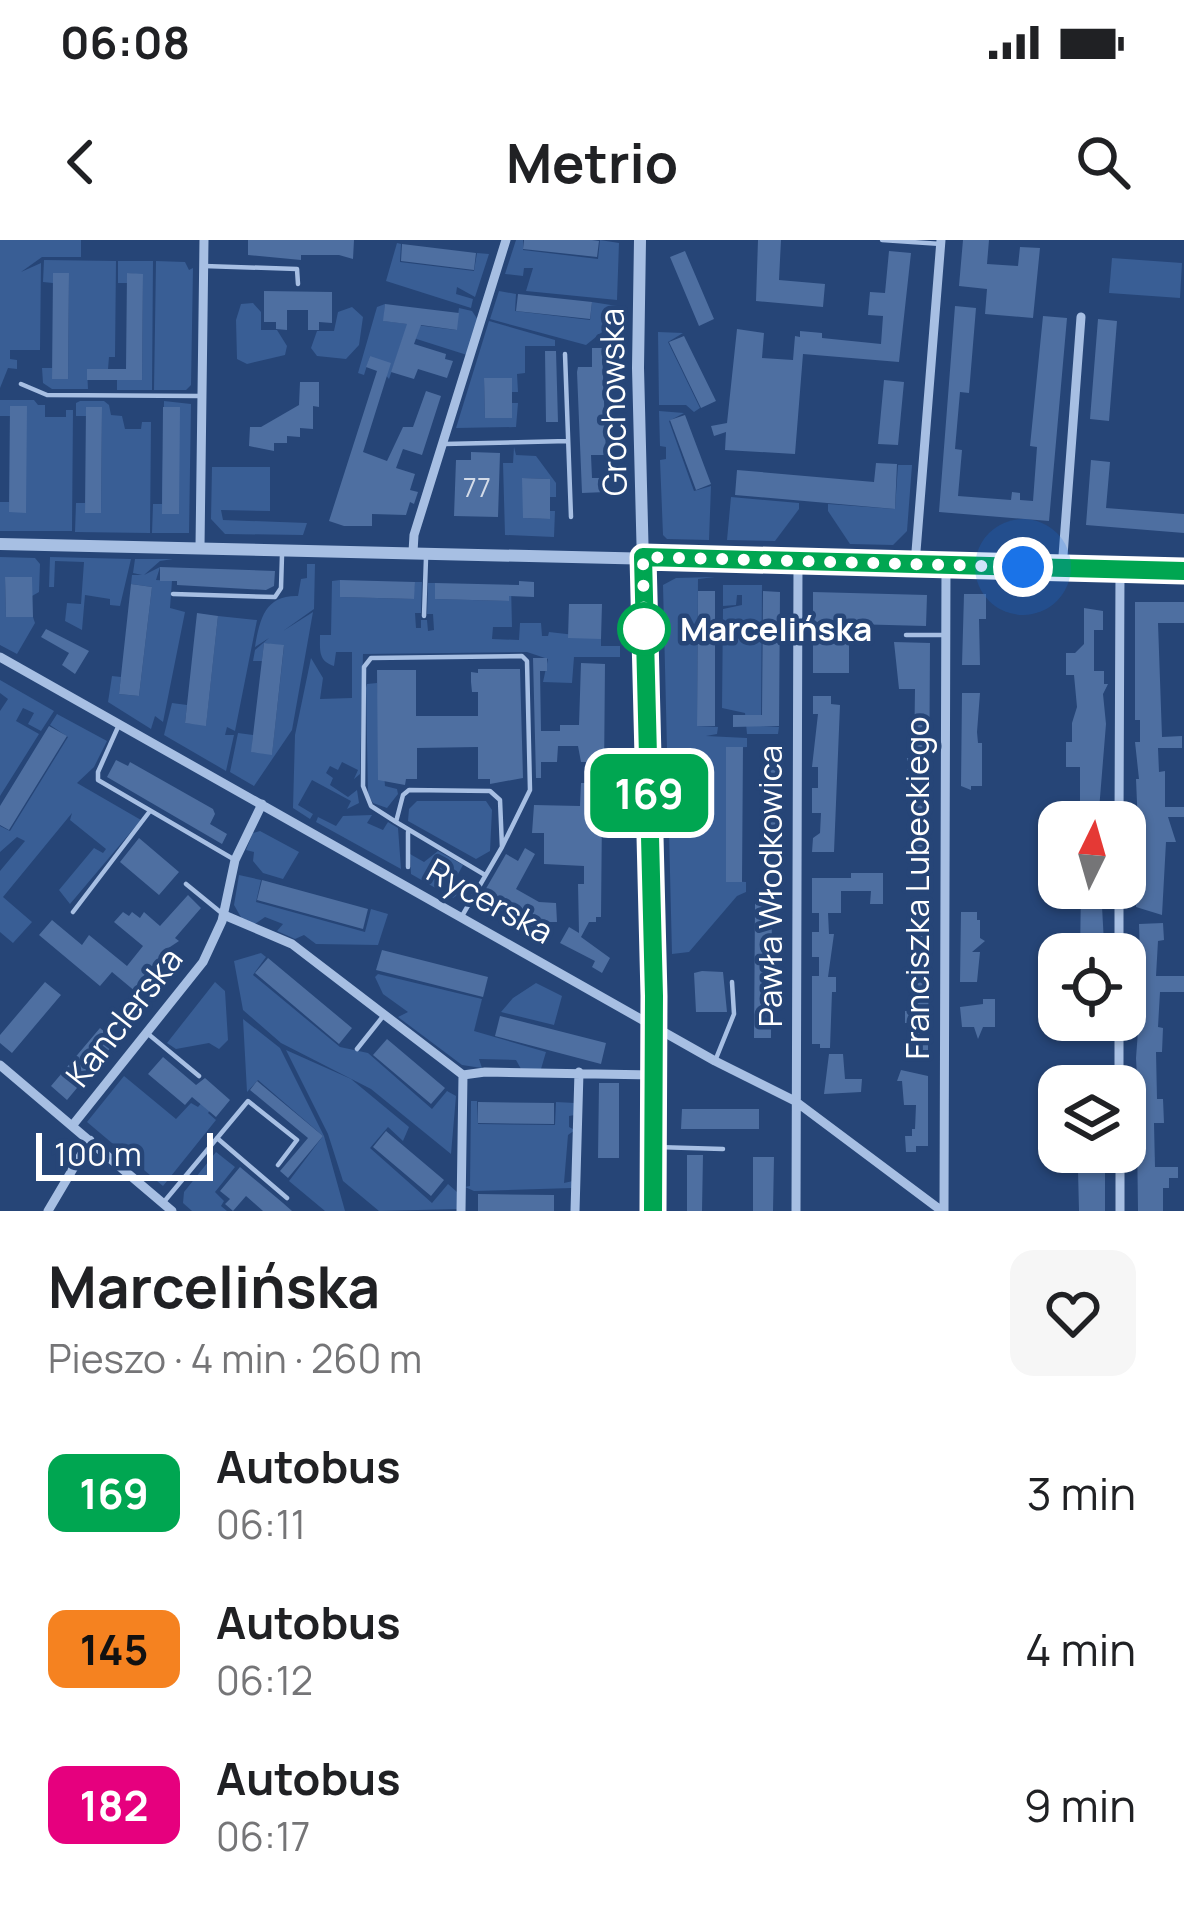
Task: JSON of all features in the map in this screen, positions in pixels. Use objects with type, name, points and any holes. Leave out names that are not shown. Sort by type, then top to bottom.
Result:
[{"type":"street","points":[[200,547],[204,240]]},
{"type":"street","points":[[419,552],[415,535],[506,240]]},
{"type":"street","name":"Grochowska","points":[[640,240],[638,368],[654,1024],[653,1211]]},
{"type":"street","points":[[915,564],[941,242]]},
{"type":"street","points":[[1062,568],[1081,317]]},
{"type":"street","points":[[0,544],[1184,571]]},
{"type":"street","name":"Pawła Włodkowica","points":[[796,1211],[798,562]]},
{"type":"street","name":"Franciszka Lubeckiego","points":[[943,1211],[946,565]]},
{"type":"street","points":[[1119,801],[1120,570]]},
{"type":"street","name":"Rycerska","points":[[0,657],[795,1102],[943,1211]]},
{"type":"street","name":"Kanclerska","points":[[72,1126],[203,962],[224,915],[235,860],[262,804]]},
{"type":"street","points":[[224,915],[282,938],[464,1075],[654,1075]]},
{"type":"street","points":[[0,1065],[172,1211]]},
{"type":"street","points":[[575,1211],[579,1072]]},
{"type":"street","points":[[461,1211],[464,1075]]},
{"type":"street","name":"Kanclerska","points":[[48,1211],[90,1140]]},
{"type":"street","points":[[1120,1173],[1120,1211]]},
{"type":"lane","points":[[882,240],[941,242]]},
{"type":"lane","points":[[204,266],[297,269],[298,284]]},
{"type":"lane","points":[[565,354],[571,517]]},
{"type":"lane","points":[[21,384],[47,395],[203,396]]},
{"type":"lane","points":[[444,444],[568,441]]},
{"type":"lane","points":[[173,593],[275,596],[281,588],[282,549]]},
{"type":"lane","points":[[419,552],[424,616]]},
{"type":"lane","points":[[798,635],[833,635]]},
{"type":"lane","points":[[906,635],[945,635]]},
{"type":"lane","points":[[461,916],[502,847],[530,790],[527,661],[521,656],[371,658],[364,667],[363,785],[368,803],[375,812],[485,874]]},
{"type":"lane","points":[[119,724],[98,780],[235,860]]},
{"type":"lane","points":[[396,822],[403,795],[409,790],[490,791],[500,800],[502,847]]},
{"type":"lane","points":[[73,912],[150,811]]},
{"type":"lane","points":[[408,868],[406,837],[410,830]]},
{"type":"lane","points":[[186,884],[224,915]]},
{"type":"lane","points":[[716,1061],[734,1014],[732,982]]},
{"type":"lane","points":[[357,1049],[384,1015]]},
{"type":"lane","points":[[147,1034],[199,1076]]},
{"type":"lane","points":[[163,1203],[248,1100],[297,1140],[278,1165]]},
{"type":"lane","points":[[217,1138],[287,1198]]},
{"type":"lane","points":[[653,1147],[723,1149]]},
{"type":"shaded area","points":[[0,240],[81,240],[81,257],[42,257],[21,272],[41,263],[40,350],[10,350],[17,369],[8,368],[0,388]]},
{"type":"shaded area","points":[[516,240],[523,240],[523,250],[598,259],[600,240],[619,243],[617,300],[526,291],[533,268],[524,268],[523,276],[505,274]]},
{"type":"shaded area","points":[[397,243],[401,244],[400,262],[474,271],[477,253],[489,254],[475,297],[457,287],[456,294],[473,299],[471,308],[386,281]]},
{"type":"shaded area","points":[[1112,258],[1182,263],[1180,298],[1109,293]]},
{"type":"shaded area","points":[[44,260],[116,261],[115,357],[109,357],[108,369],[87,369],[88,389],[52,389],[43,383],[42,368],[52,368],[52,379],[68,379],[69,273],[54,273],[53,283],[43,282]]},
{"type":"shaded area","points":[[118,261],[153,261],[152,390],[117,390],[117,369],[126,369],[126,380],[142,380],[143,275],[127,273],[127,283],[118,283]]},
{"type":"shaded area","points":[[156,261],[185,262],[189,270],[193,268],[191,385],[186,390],[154,390]]},
{"type":"shaded area","points":[[499,291],[516,294],[515,311],[590,320],[592,302],[617,306],[617,320],[586,345],[490,319]]},
{"type":"shaded area","points":[[253,303],[261,312],[261,330],[277,330],[287,346],[285,355],[247,364],[237,359],[236,320],[241,304]]},
{"type":"shaded area","points":[[385,304],[384,321],[456,330],[459,308],[472,311],[478,320],[467,355],[404,335],[389,379],[370,356],[364,375],[358,373],[377,307]]},
{"type":"shaded area","points":[[352,307],[363,317],[359,345],[346,359],[317,356],[311,348],[317,331],[334,331],[338,312]]},
{"type":"shaded area","points":[[489,321],[555,340],[555,346],[525,346],[525,373],[517,374],[518,392],[512,392],[511,379],[484,379],[485,418],[511,418],[510,403],[518,403],[516,427],[456,428]]},
{"type":"shaded area","points":[[658,332],[683,333],[668,342],[700,408],[694,412],[686,405],[659,405]]},
{"type":"shaded area","points":[[0,400],[34,400],[45,405],[45,417],[66,417],[66,410],[73,410],[72,531],[0,531],[0,502],[9,502],[10,512],[26,512],[26,406],[11,406],[10,416],[0,416]]},
{"type":"shaded area","points":[[80,401],[104,401],[111,415],[122,416],[125,429],[141,429],[142,422],[151,422],[150,533],[75,532],[76,503],[85,503],[85,513],[101,512],[102,408],[87,407],[86,416],[76,416]]},
{"type":"shaded area","points":[[164,401],[191,404],[189,533],[152,533],[153,504],[162,504]]},
{"type":"shaded area","points":[[659,411],[684,413],[669,421],[694,491],[711,486],[709,540],[663,535],[660,460],[666,459],[666,447],[660,446]]},
{"type":"shaded area","points":[[514,447],[516,455],[536,456],[556,483],[556,497],[550,497],[549,479],[523,478],[524,518],[550,519],[550,511],[555,511],[554,537],[505,535],[503,463],[513,463]]},
{"type":"shaded area","points":[[898,465],[912,465],[907,531],[893,545],[850,544],[828,504],[895,509]]},
{"type":"shaded area","points":[[212,467],[270,467],[270,511],[221,510],[223,520],[307,523],[303,535],[225,534],[211,519]]},
{"type":"shaded area","points":[[731,497],[799,503],[799,509],[775,541],[727,540]]},
{"type":"shaded area","points":[[0,557],[35,558],[40,564],[39,592],[32,596],[5,578],[6,617],[33,617],[35,623],[17,654],[0,645]]},
{"type":"shaded area","points":[[50,557],[131,559],[120,606],[110,605],[110,599],[85,595],[82,630],[65,621],[67,603],[81,604],[84,562],[55,561],[54,587],[49,587]]},
{"type":"shaded area","points":[[135,559],[173,559],[160,561],[144,575],[160,567],[156,580],[172,581],[170,608],[185,612],[163,722],[155,716],[151,729],[108,702],[112,676],[121,677],[119,694],[139,696],[152,587],[131,584],[132,575],[142,575],[133,573]]},
{"type":"shaded area","points":[[307,564],[315,564],[314,609],[283,631],[313,612],[292,730],[254,786],[230,772],[238,733],[253,735],[252,752],[272,754],[284,646],[264,643],[262,661],[253,661],[255,650],[269,638],[255,647],[259,626],[278,599],[298,596],[301,579],[307,578]]},
{"type":"shaded area","points":[[715,577],[698,579],[697,726],[718,727],[717,734],[706,736],[747,738],[747,747],[726,748],[726,881],[746,882],[746,892],[737,896],[689,952],[672,954],[663,585],[676,578]]},
{"type":"shaded area","points":[[340,580],[341,597],[413,599],[415,582],[422,582],[416,628],[427,620],[428,631],[434,630],[433,614],[427,614],[428,583],[435,583],[436,599],[508,601],[511,585],[512,627],[493,627],[492,639],[519,640],[520,623],[541,623],[542,636],[549,632],[601,638],[601,646],[620,646],[620,657],[574,657],[572,683],[543,682],[548,659],[527,652],[363,654],[360,774],[354,779],[358,770],[342,762],[338,770],[330,766],[326,773],[333,778],[330,785],[348,797],[357,790],[359,803],[347,809],[351,801],[312,780],[298,805],[313,814],[310,819],[293,808],[295,735],[311,658],[323,678],[320,699],[352,698],[352,652],[336,652],[334,666],[320,650],[320,635],[331,635],[332,581]]},
{"type":"shaded area","points":[[723,585],[762,585],[761,726],[779,727],[778,734],[747,734],[745,713],[722,708],[723,609],[742,605],[742,595],[737,595],[736,605],[723,606]]},
{"type":"shaded area","points":[[218,616],[257,620],[235,731],[227,727],[225,735],[234,735],[226,771],[164,735],[172,703],[187,705],[185,723],[206,725]]},
{"type":"shaded area","points":[[0,680],[54,711],[41,731],[28,724],[34,713],[23,708],[16,721],[39,734],[0,796],[0,711],[8,699],[0,693]]},
{"type":"shaded area","points":[[377,683],[385,786],[397,789],[398,794],[387,808],[373,803],[368,795],[366,688]]},
{"type":"shaded area","points":[[57,714],[107,741],[94,767],[77,783],[141,820],[70,904],[59,890],[94,848],[103,853],[106,849],[70,820],[72,813],[3,897],[32,922],[13,943],[0,932],[0,871],[25,841],[17,837],[0,852],[0,826],[10,831],[68,737],[50,725]]},
{"type":"shaded area","points":[[417,801],[486,801],[492,810],[490,851],[476,859],[408,821],[409,809]]},
{"type":"shaded area","points":[[372,815],[367,823],[383,830],[388,822],[398,828],[401,869],[316,822],[318,817],[336,826],[343,816]]},
{"type":"shaded area","points":[[260,831],[299,852],[283,879],[263,873],[253,861],[254,852],[246,850],[253,833]]},
{"type":"shaded area","points":[[438,851],[463,865],[453,883],[464,890],[453,898],[411,874],[410,854],[424,862]]},
{"type":"shaded area","points":[[239,875],[261,880],[256,902],[365,932],[371,909],[388,914],[378,945],[316,944],[304,935],[295,939],[277,931],[283,924],[265,917],[255,924],[242,919],[234,905]]},
{"type":"shaded area","points":[[261,953],[266,957],[253,975],[340,1047],[368,1053],[432,1109],[447,1091],[456,1096],[451,1154],[371,1089],[281,1043],[243,1010],[234,961]]},
{"type":"shaded area","points":[[375,977],[482,999],[474,1031],[546,1052],[541,1069],[521,1069],[516,1060],[479,1059],[482,1068],[462,1065],[398,1017],[408,1012],[383,994]]},
{"type":"shaded area","points":[[215,982],[225,991],[228,1040],[219,1049],[209,1043],[176,1049],[167,1043]]},
{"type":"shaded area","points":[[536,983],[562,996],[554,1025],[501,1012]]},
{"type":"shaded area","points":[[243,1019],[280,1048],[324,1136],[345,1211],[325,1211],[289,1181],[323,1136],[258,1080],[247,1092]]},
{"type":"shaded area","points":[[286,1050],[351,1079],[409,1127],[403,1141],[388,1127],[370,1148],[432,1203],[448,1184],[457,1192],[458,1209],[379,1211],[343,1181],[328,1134]]},
{"type":"shaded area","points":[[124,1076],[176,1119],[191,1103],[198,1107],[214,1088],[222,1095],[208,1113],[216,1120],[163,1186],[87,1122]]},
{"type":"shaded area","points":[[471,1101],[477,1101],[478,1124],[555,1125],[556,1102],[575,1103],[575,1115],[569,1116],[569,1127],[575,1130],[568,1135],[564,1183],[573,1181],[572,1188],[474,1191],[465,1187],[470,1186]]},
{"type":"shaded area","points":[[216,1152],[235,1167],[215,1192],[227,1211],[192,1211],[183,1203],[184,1192]]},
{"type":"building","points":[[248,240],[354,240],[353,259],[248,255]]},
{"type":"building","points":[[524,240],[599,241],[597,257],[523,249]]},
{"type":"building","points":[[758,240],[781,240],[779,280],[825,284],[823,307],[756,301]]},
{"type":"building","points":[[963,240],[989,240],[987,264],[1018,266],[1020,247],[1040,248],[1033,318],[985,314],[987,289],[959,286]]},
{"type":"building","points":[[402,244],[476,253],[474,270],[401,261]]},
{"type":"building","points":[[685,251],[714,319],[699,326],[670,257]]},
{"type":"building","points":[[889,251],[911,253],[899,362],[803,354],[795,454],[725,450],[726,432],[714,436],[711,426],[727,423],[737,329],[764,333],[762,358],[793,360],[795,336],[800,337],[800,331],[881,344],[883,316],[868,315],[870,292],[885,293]]},
{"type":"building","points":[[53,273],[69,273],[68,379],[52,379]]},
{"type":"building","points":[[127,273],[143,274],[142,380],[87,380],[87,369],[126,369]]},
{"type":"building","points":[[264,291],[332,292],[332,323],[319,322],[319,330],[308,330],[308,310],[287,310],[287,330],[276,329],[276,322],[264,322]]},
{"type":"building","points":[[518,294],[592,302],[590,319],[516,311]]},
{"type":"building","points":[[385,304],[459,313],[457,330],[421,325],[414,344],[446,354],[445,359],[453,361],[447,378],[418,369],[414,379],[391,372],[407,324],[383,321]]},
{"type":"building","points":[[955,306],[976,308],[969,393],[960,392],[955,449],[962,450],[958,496],[1011,500],[1012,492],[1020,493],[1020,500],[1033,501],[1037,447],[1030,446],[1043,316],[1067,318],[1049,521],[939,512]]},
{"type":"building","points":[[1098,319],[1117,321],[1109,421],[1090,419]]},
{"type":"building","points":[[684,336],[716,401],[701,408],[669,342]]},
{"type":"building","points":[[592,348],[602,348],[606,455],[591,455],[592,478],[606,478],[606,492],[582,493],[577,372],[578,367],[592,367]]},
{"type":"building","points":[[545,351],[556,351],[558,422],[546,422]]},
{"type":"building","points":[[370,356],[391,363],[363,452],[387,461],[403,427],[413,427],[426,391],[441,396],[422,455],[403,449],[396,468],[415,474],[410,490],[418,492],[406,515],[372,514],[372,526],[344,526],[329,521],[377,371],[366,367]]},
{"type":"building","points":[[484,378],[512,378],[512,418],[485,418]]},
{"type":"building","points":[[884,380],[904,382],[898,445],[878,444]]},
{"type":"building","points":[[300,382],[319,382],[313,429],[300,428],[300,437],[287,436],[287,443],[274,443],[274,451],[249,446],[250,427],[261,427],[299,405]]},
{"type":"building","points":[[10,406],[27,406],[26,513],[9,512]]},
{"type":"building","points":[[86,407],[102,407],[101,513],[85,513]]},
{"type":"building","points":[[163,407],[180,407],[179,514],[162,514]]},
{"type":"building","points":[[685,415],[711,484],[696,490],[670,420]]},
{"type":"building","points":[[471,452],[500,453],[498,517],[454,516],[456,460],[471,460]]},
{"type":"building","points":[[1091,460],[1110,462],[1106,508],[1184,514],[1184,533],[1086,525]]},
{"type":"building","points":[[876,463],[897,464],[895,509],[735,495],[737,470],[874,482]]},
{"type":"building","points":[[522,478],[550,479],[550,519],[523,518]]},
{"type":"building","points":[[160,567],[275,571],[274,586],[266,590],[177,585],[177,581],[160,581]]},
{"type":"building","points":[[5,577],[32,577],[33,617],[6,617]]},
{"type":"building","points":[[340,580],[415,582],[414,599],[340,597]]},
{"type":"building","points":[[519,581],[534,582],[534,597],[435,599],[435,583],[519,585]]},
{"type":"building","points":[[131,584],[152,587],[139,696],[119,694]]},
{"type":"building","points":[[698,591],[715,591],[715,726],[697,726]]},
{"type":"building","points":[[763,591],[780,592],[779,726],[733,727],[733,715],[762,715]]},
{"type":"building","points":[[813,592],[927,595],[926,626],[813,623]]},
{"type":"building","points":[[964,594],[986,594],[986,619],[979,619],[980,665],[962,665]]},
{"type":"building","points":[[1135,602],[1184,602],[1184,623],[1158,623],[1162,737],[1182,736],[1182,748],[1158,748],[1159,772],[1165,771],[1165,807],[1184,807],[1184,817],[1168,817],[1176,842],[1166,842],[1162,915],[1142,909],[1146,801],[1137,801],[1135,742],[1140,742],[1140,720],[1135,720]]},
{"type":"building","points":[[569,604],[602,604],[601,639],[568,638]]},
{"type":"building","points":[[1084,608],[1103,611],[1103,630],[1094,630],[1094,671],[1104,671],[1104,684],[1108,684],[1103,694],[1106,724],[1100,801],[1080,801],[1080,767],[1066,767],[1066,742],[1072,742],[1077,707],[1074,675],[1066,675],[1066,653],[1075,653],[1084,644]]},
{"type":"building","points":[[197,613],[218,616],[206,726],[185,723]]},
{"type":"building","points":[[46,629],[89,651],[75,674],[62,665],[69,653],[41,637]]},
{"type":"building","points":[[813,642],[849,642],[849,673],[813,673]]},
{"type":"building","points":[[894,642],[930,643],[929,814],[924,814],[929,850],[911,850],[913,770],[907,770],[907,758],[914,758],[915,689],[899,689]]},
{"type":"building","points":[[264,643],[284,645],[272,755],[251,752]]},
{"type":"building","points":[[533,658],[547,658],[547,671],[540,671],[541,731],[579,725],[581,663],[605,664],[604,776],[602,791],[593,791],[593,813],[602,813],[601,917],[589,922],[581,937],[610,958],[602,973],[592,967],[595,961],[560,943],[569,927],[579,933],[578,884],[584,884],[584,866],[544,864],[544,833],[532,833],[534,805],[580,806],[581,783],[586,783],[586,762],[581,762],[578,746],[558,746],[557,762],[541,762],[541,778],[536,778]]},
{"type":"building","points":[[478,669],[520,669],[523,778],[490,784],[490,779],[478,779],[478,747],[417,748],[417,779],[406,779],[405,785],[378,780],[377,670],[416,670],[416,716],[478,716],[478,692],[472,692],[471,672],[478,673]]},
{"type":"building","points":[[962,693],[980,693],[977,732],[978,743],[982,743],[982,786],[971,786],[971,790],[961,786]]},
{"type":"building","points":[[813,696],[831,696],[831,704],[840,705],[834,852],[812,852],[821,813],[812,813],[812,788],[818,788],[818,767],[812,767],[818,714],[813,714]]},
{"type":"building","points":[[49,726],[67,736],[9,830],[0,825],[0,806]]},
{"type":"building","points":[[726,747],[743,747],[742,882],[726,882]]},
{"type":"building","points":[[767,747],[778,747],[778,854],[767,854]]},
{"type":"building","points":[[116,760],[128,766],[130,762],[213,809],[210,824],[227,834],[222,844],[107,777]]},
{"type":"building","points":[[139,838],[179,872],[159,895],[120,862]]},
{"type":"building","points":[[525,848],[535,854],[516,889],[539,902],[556,903],[557,922],[540,922],[540,932],[480,899],[506,854],[518,861]]},
{"type":"building","points":[[851,873],[883,873],[883,904],[870,904],[871,891],[841,891],[841,913],[828,913],[829,934],[834,934],[828,977],[836,977],[836,992],[832,992],[830,1048],[820,1048],[812,1044],[812,976],[819,976],[819,957],[812,957],[812,932],[819,932],[819,913],[812,913],[812,878],[851,878]]},
{"type":"building","points":[[262,880],[368,909],[363,929],[257,900]]},
{"type":"building","points":[[188,895],[201,908],[175,938],[179,941],[142,978],[145,981],[136,992],[112,972],[100,986],[39,935],[52,920],[82,945],[89,935],[127,966],[143,946],[114,922],[123,912],[140,918],[144,912],[160,926]]},
{"type":"building","points":[[755,903],[772,903],[771,1038],[754,1038]]},
{"type":"building","points":[[1081,909],[1102,909],[1103,933],[1080,933]]},
{"type":"building","points":[[961,912],[977,912],[980,938],[985,941],[972,952],[980,952],[977,982],[960,982]]},
{"type":"building","points":[[1163,923],[1156,976],[1184,976],[1184,992],[1160,992],[1158,1027],[1163,1028],[1162,1052],[1156,1052],[1157,1099],[1163,1099],[1164,1123],[1154,1123],[1155,1167],[1178,1167],[1178,1178],[1169,1178],[1169,1188],[1163,1188],[1163,1211],[1138,1211],[1138,1173],[1146,1173],[1146,1065],[1136,1065],[1136,1058],[1137,1041],[1146,1041],[1146,933],[1139,933],[1139,924]]},
{"type":"building","points":[[912,928],[927,928],[929,934],[928,1050],[909,1050],[909,1023],[905,1023],[905,1011],[915,1011]]},
{"type":"building","points":[[382,950],[488,977],[483,997],[376,970]]},
{"type":"building","points":[[268,958],[352,1028],[339,1044],[255,973]]},
{"type":"building","points":[[723,972],[727,1012],[696,1012],[694,973]]},
{"type":"building","points":[[45,982],[61,995],[12,1053],[0,1043],[0,1035]]},
{"type":"building","points":[[983,999],[995,999],[995,1027],[983,1027],[978,1039],[974,1027],[962,1027],[960,1007],[983,1004]]},
{"type":"building","points":[[500,1016],[606,1043],[601,1064],[495,1036]]},
{"type":"building","points":[[100,1028],[116,1041],[67,1100],[51,1086]]},
{"type":"building","points":[[387,1039],[445,1088],[431,1104],[373,1055]]},
{"type":"building","points":[[829,1054],[843,1054],[845,1079],[862,1079],[861,1092],[824,1094]]},
{"type":"building","points":[[163,1057],[196,1085],[205,1078],[230,1100],[216,1117],[192,1097],[185,1105],[148,1074]]},
{"type":"building","points":[[901,1070],[928,1076],[928,1146],[916,1146],[916,1152],[906,1152],[905,1136],[912,1136],[915,1129],[916,1105],[904,1105],[902,1081],[897,1081]]},
{"type":"building","points":[[257,1081],[323,1136],[288,1178],[280,1171],[308,1138],[250,1090]]},
{"type":"building","points":[[599,1083],[619,1083],[619,1158],[598,1158]]},
{"type":"building","points":[[478,1102],[554,1103],[554,1124],[478,1123]]},
{"type":"building","points":[[682,1109],[759,1109],[759,1129],[681,1129]]},
{"type":"building","points":[[386,1131],[444,1180],[431,1196],[373,1147]]},
{"type":"building","points":[[687,1155],[703,1155],[702,1211],[687,1211]]},
{"type":"building","points":[[753,1157],[774,1157],[773,1211],[753,1211]]},
{"type":"building","points":[[240,1167],[292,1211],[263,1211],[246,1196],[233,1211],[225,1204],[230,1199],[220,1191]]},
{"type":"building","points":[[1078,1173],[1105,1173],[1105,1211],[1079,1211]]},
{"type":"building","points":[[478,1194],[554,1195],[554,1211],[478,1211]]},
{"type":"bus line","name":"169","points":[[653,1211],[654,996],[643,557],[1184,571]]},
{"type":"place","name":"Marcelińska","points":[[644,629]]},
{"type":"route","points":[[644,629],[643,557],[1023,567]]}]
